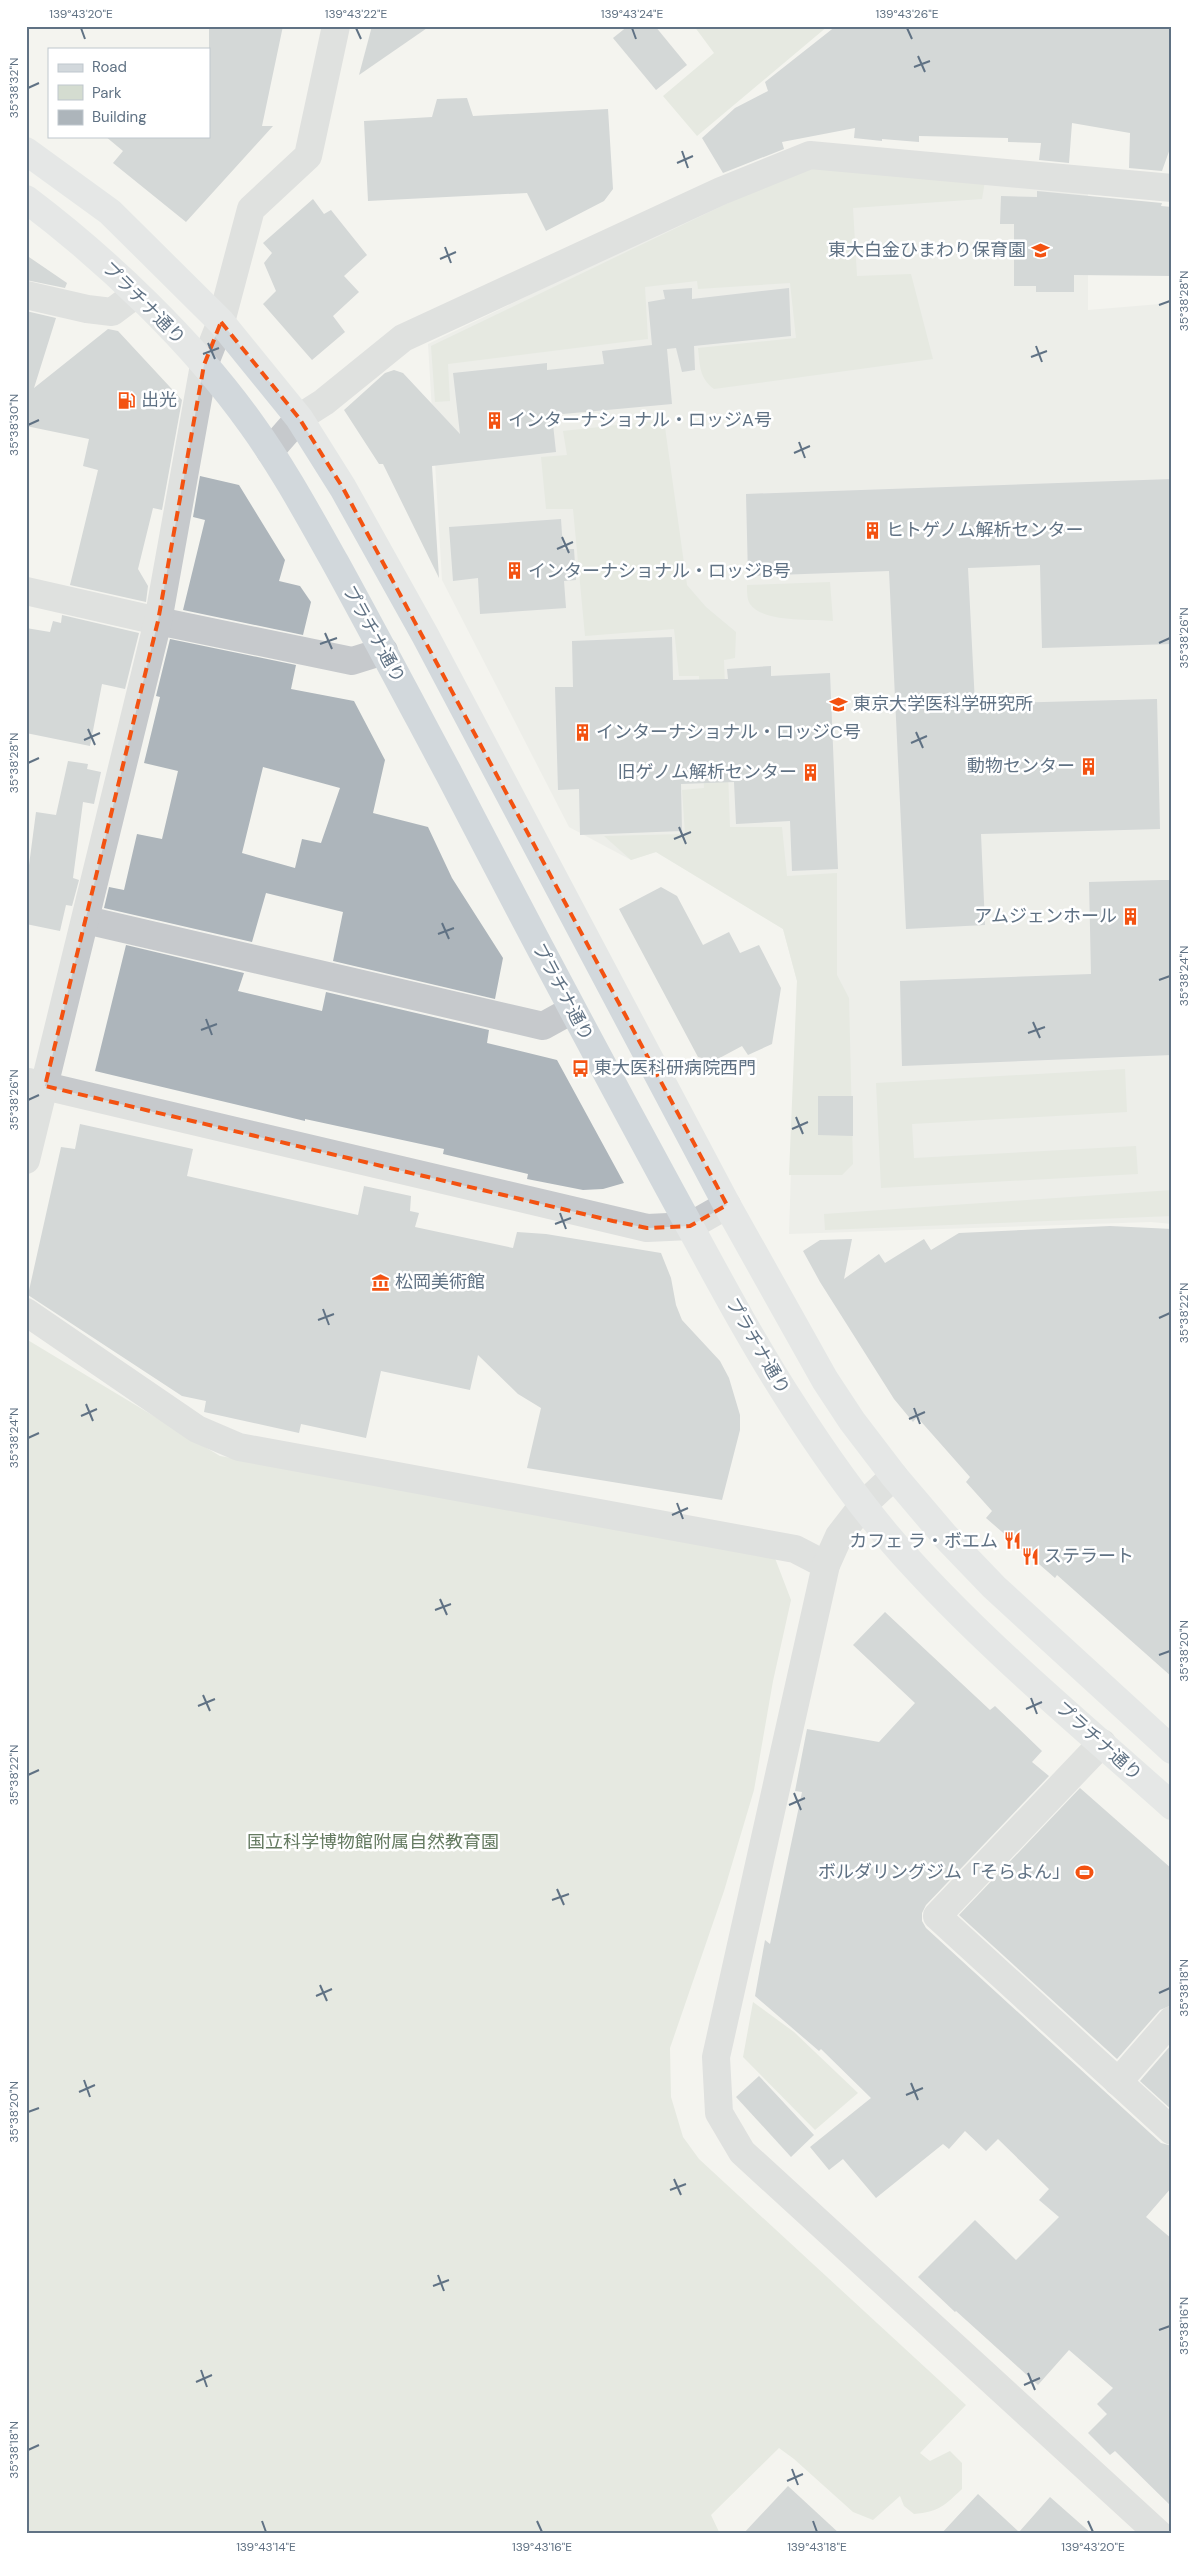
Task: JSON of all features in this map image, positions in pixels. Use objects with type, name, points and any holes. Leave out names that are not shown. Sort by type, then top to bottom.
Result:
[{"type":"main road","points":[[26,151],[110,212],[221,322],[299,418],[343,488],[425,635],[727,1205],[825,1380],[852,1421],[894,1476],[945,1536],[994,1587],[1172,1750]]},
{"type":"main road","name":"プラチナ通り","points":[[26,200],[78,238],[136,294],[204,365],[250,422],[270,451],[306,510],[384,651],[572,1010],[690,1226],[792,1404],[863,1505],[912,1565],[963,1616],[1026,1676],[1172,1806]]},
{"type":"street","points":[[26,1160],[35,1084],[86,920],[158,621],[204,365],[221,322],[251,209],[308,156],[336,26]]},
{"type":"street","points":[[270,451],[299,418],[324,402],[403,338],[721,191],[810,155],[1172,188]]},
{"type":"street","points":[[26,295],[87,309],[112,312],[136,294]]},
{"type":"street","points":[[26,591],[158,621],[352,661],[384,651]]},
{"type":"street","points":[[86,920],[543,1026],[572,1010]]},
{"type":"street","points":[[35,1084],[647,1228],[690,1226],[727,1205]]},
{"type":"street","points":[[26,1312],[198,1429],[239,1447],[795,1549],[826,1565]]},
{"type":"street","points":[[894,1476],[863,1505],[838,1536],[826,1565],[716,2057],[719,2113],[742,2152],[1159,2534]]},
{"type":"street","points":[[1102,1743],[937,1916],[1172,2131]]},
{"type":"street","points":[[1118,2082],[1172,2020]]},
{"type":"highlighted area","points":[[221,322],[299,418],[343,488],[727,1205],[690,1226],[647,1228],[45,1086],[158,621],[204,365]]},
{"type":"shaded area","name":"東京大学医科学研究所","points":[[780,174],[1088,189],[1088,310],[1172,303],[1172,1224],[1151,1222],[789,1234],[797,981],[783,929],[656,852],[631,860],[569,827],[442,580],[428,344]]},
{"type":"green space","points":[[694,26],[828,26],[697,136],[663,96],[714,53]]},
{"type":"green space","points":[[824,164],[985,181],[982,199],[853,208],[857,276],[911,274],[933,359],[714,389],[703,376],[698,348],[796,338],[790,283],[698,289],[697,281],[645,287],[648,339],[448,364],[450,401],[435,402],[431,346],[782,177]]},
{"type":"green space","points":[[664,420],[687,585],[706,607],[736,632],[735,658],[724,660],[730,827],[782,827],[787,876],[837,873],[837,975],[849,998],[853,1164],[842,1175],[789,1175],[797,981],[783,929],[656,852],[631,860],[604,836],[685,834],[682,790],[704,788],[699,676],[679,676],[674,629],[585,636],[573,509],[546,509],[541,457],[567,455],[563,431]]},
{"type":"green space","points":[[830,582],[833,621],[776,617],[756,610],[750,604],[748,598],[747,585]]},
{"type":"green space","points":[[1125,1069],[1127,1112],[912,1124],[914,1158],[1136,1146],[1138,1174],[881,1188],[876,1083]]},
{"type":"green space","points":[[1172,1190],[1172,1216],[825,1230],[824,1214]]},
{"type":"green space","name":"国立科学博物館附属自然教育園","points":[[26,1339],[220,1456],[773,1553],[791,1600],[773,1681],[754,1790],[724,1891],[670,2048],[671,2097],[683,2137],[699,2159],[966,2405],[920,2453],[930,2461],[950,2451],[962,2463],[962,2489],[941,2507],[930,2512],[914,2514],[904,2506],[900,2496],[873,2520],[853,2512],[779,2448],[711,2515],[720,2534],[26,2534]]},
{"type":"green space","points":[[753,2002],[794,2032],[858,2093],[815,2130],[743,2057]]},
{"type":"building","points":[[209,26],[283,26],[262,126],[273,126],[186,222],[113,163],[123,151],[107,138],[210,138]]},
{"type":"building","points":[[372,26],[430,26],[359,75]]},
{"type":"building","points":[[628,26],[655,26],[687,65],[656,90],[613,38]]},
{"type":"building","points":[[836,26],[1172,26],[1172,143],[1162,171],[1129,168],[1130,133],[1072,123],[1069,163],[1039,160],[1041,143],[1008,142],[1008,138],[919,136],[919,142],[882,139],[882,141],[854,138],[855,128],[782,142],[784,149],[723,173],[702,138],[735,108],[768,91],[765,82]]},
{"type":"building","points":[[467,98],[473,116],[608,109],[613,189],[604,201],[546,231],[527,193],[368,201],[364,121],[432,117],[437,99]]},
{"type":"building","points":[[1037,191],[1162,203],[1161,206],[1172,207],[1172,276],[1074,275],[1074,292],[1036,292],[1036,286],[1014,286],[1014,224],[1000,224],[1001,196],[1037,197]]},
{"type":"building","points":[[313,199],[324,214],[331,210],[367,255],[344,276],[359,292],[333,316],[345,332],[312,360],[263,304],[276,291],[264,263],[272,253],[263,243]]},
{"type":"building","points":[[26,255],[67,283],[65,288],[26,280]]},
{"type":"building","points":[[692,288],[692,299],[789,288],[791,336],[694,346],[695,370],[682,372],[676,348],[667,349],[672,404],[552,415],[556,452],[432,466],[439,578],[383,464],[379,464],[344,410],[385,373],[394,370],[403,373],[460,434],[453,373],[547,363],[547,370],[604,364],[602,351],[652,345],[648,302],[665,299],[663,290]]},
{"type":"building","points":[[26,311],[56,318],[34,388],[108,329],[118,331],[182,400],[162,510],[153,508],[138,569],[148,586],[146,602],[70,585],[98,470],[83,466],[89,439],[26,426],[26,394],[29,392],[26,391]]},
{"type":"building","points":[[200,476],[239,485],[285,560],[279,581],[300,586],[311,602],[303,635],[183,610],[205,520],[193,517]]},
{"type":"building","points":[[1172,479],[1172,644],[1042,648],[1040,565],[968,568],[975,704],[1157,699],[1160,829],[981,834],[985,925],[906,929],[889,571],[748,576],[746,494]]},
{"type":"building","name":"インターナショナル・ロッジB号","points":[[561,519],[563,549],[574,549],[576,580],[564,581],[566,608],[480,614],[478,578],[453,581],[449,527]]},
{"type":"building","points":[[62,615],[139,633],[125,689],[102,684],[90,746],[26,733],[26,628],[50,632],[53,621],[61,623]]},
{"type":"building","points":[[672,637],[673,680],[728,679],[727,669],[771,666],[771,676],[830,673],[838,869],[792,871],[790,821],[736,824],[734,782],[681,784],[682,831],[580,835],[579,789],[558,790],[555,687],[573,687],[572,641]]},
{"type":"building","points":[[170,639],[296,665],[291,689],[354,701],[385,760],[373,813],[428,827],[452,878],[503,958],[495,999],[333,961],[343,912],[266,893],[252,942],[104,908],[109,887],[124,890],[137,834],[162,839],[178,771],[144,763],[160,697],[156,696]],"holes":[[[263,767],[340,788],[321,843],[302,839],[295,868],[242,853]]]},
{"type":"building","points":[[68,761],[88,764],[87,769],[101,772],[94,804],[83,802],[73,878],[79,880],[72,906],[66,905],[60,931],[26,924],[26,888],[36,812],[56,815]]},
{"type":"building","points":[[1172,880],[1172,1055],[902,1066],[900,981],[1091,974],[1089,882]]},
{"type":"building","points":[[661,887],[677,896],[703,945],[729,932],[740,953],[759,945],[781,988],[772,1044],[748,1055],[742,1046],[714,1061],[698,1057],[619,909]]},
{"type":"building","points":[[126,945],[244,973],[238,991],[322,1011],[326,992],[489,1030],[487,1043],[557,1060],[624,1183],[603,1189],[583,1190],[527,1179],[528,1174],[443,1154],[444,1149],[305,1119],[305,1121],[95,1071]]},
{"type":"building","points":[[818,1096],[853,1096],[853,1136],[818,1135]]},
{"type":"building","points":[[80,1124],[193,1149],[187,1176],[358,1215],[364,1186],[411,1196],[410,1211],[419,1213],[415,1227],[513,1248],[517,1232],[546,1234],[661,1253],[671,1278],[676,1305],[682,1320],[720,1361],[729,1378],[740,1415],[740,1430],[722,1500],[527,1468],[541,1408],[518,1394],[478,1355],[470,1390],[381,1371],[366,1438],[301,1424],[299,1433],[204,1412],[206,1401],[182,1396],[28,1295],[61,1147],[75,1149]]},
{"type":"building","points":[[1110,1226],[1172,1229],[1172,1677],[1057,1575],[1055,1578],[986,1518],[992,1511],[966,1482],[970,1477],[917,1417],[913,1422],[894,1399],[820,1282],[803,1251],[820,1240],[852,1239],[844,1279],[879,1254],[885,1263],[924,1239],[931,1250],[959,1233]]},
{"type":"building","points":[[885,1612],[990,1710],[995,1706],[1042,1751],[1032,1762],[1049,1776],[926,1905],[922,1913],[922,1921],[926,1928],[1161,2143],[1172,2146],[1172,2187],[1146,2217],[1172,2239],[1172,2507],[1115,2451],[1110,2455],[1088,2433],[1107,2414],[1097,2404],[1113,2388],[1069,2350],[1038,2385],[918,2277],[975,2220],[1016,2260],[1059,2217],[1039,2200],[1049,2189],[998,2139],[986,2151],[965,2131],[949,2149],[943,2144],[876,2198],[843,2159],[829,2170],[810,2147],[871,2098],[821,2049],[819,2051],[755,1996],[765,1940],[770,1944],[802,1792],[795,1791],[807,1729],[879,1742],[915,1703],[853,1645]]},
{"type":"building","points":[[1080,1788],[1172,1869],[1172,2005],[1160,2010],[1117,2059],[959,1915]]},
{"type":"building","points":[[1172,2044],[1172,2110],[1140,2081]]},
{"type":"building","points":[[759,2076],[814,2135],[791,2157],[736,2097]]},
{"type":"building","points":[[788,2486],[840,2534],[743,2534]]},
{"type":"building","points":[[978,2494],[1019,2532],[1050,2497],[1092,2534],[941,2534]]},
{"type":"place","name":"東大白金ひまわり保育園","points":[[1040,250]]},
{"type":"place","name":"出光","points":[[127,400]]},
{"type":"place","name":"インターナショナル・ロッジA号","points":[[494,420]]},
{"type":"place","name":"ヒトゲノム解析センター","points":[[872,530]]},
{"type":"place","name":"インターナショナル・ロッジB号","points":[[514,571]]},
{"type":"place","name":"東京大学医科学研究所","points":[[839,704]]},
{"type":"place","name":"インターナショナル・ロッジC号","points":[[582,732]]},
{"type":"place","name":"動物センター","points":[[1089,766]]},
{"type":"place","name":"旧ゲノム解析センター","points":[[811,772]]},
{"type":"place","name":"アムジェンホール","points":[[1131,916]]},
{"type":"place","name":"東大医科研病院西門","points":[[580,1068]]},
{"type":"place","name":"松岡美術館","points":[[381,1282]]},
{"type":"place","name":"カフェ ラ・ボエム","points":[[1012,1541]]},
{"type":"place","name":"ステラート","points":[[1030,1556]]},
{"type":"place","name":"ボルダリングジム「そらよん」","points":[[1084,1872]]}]
